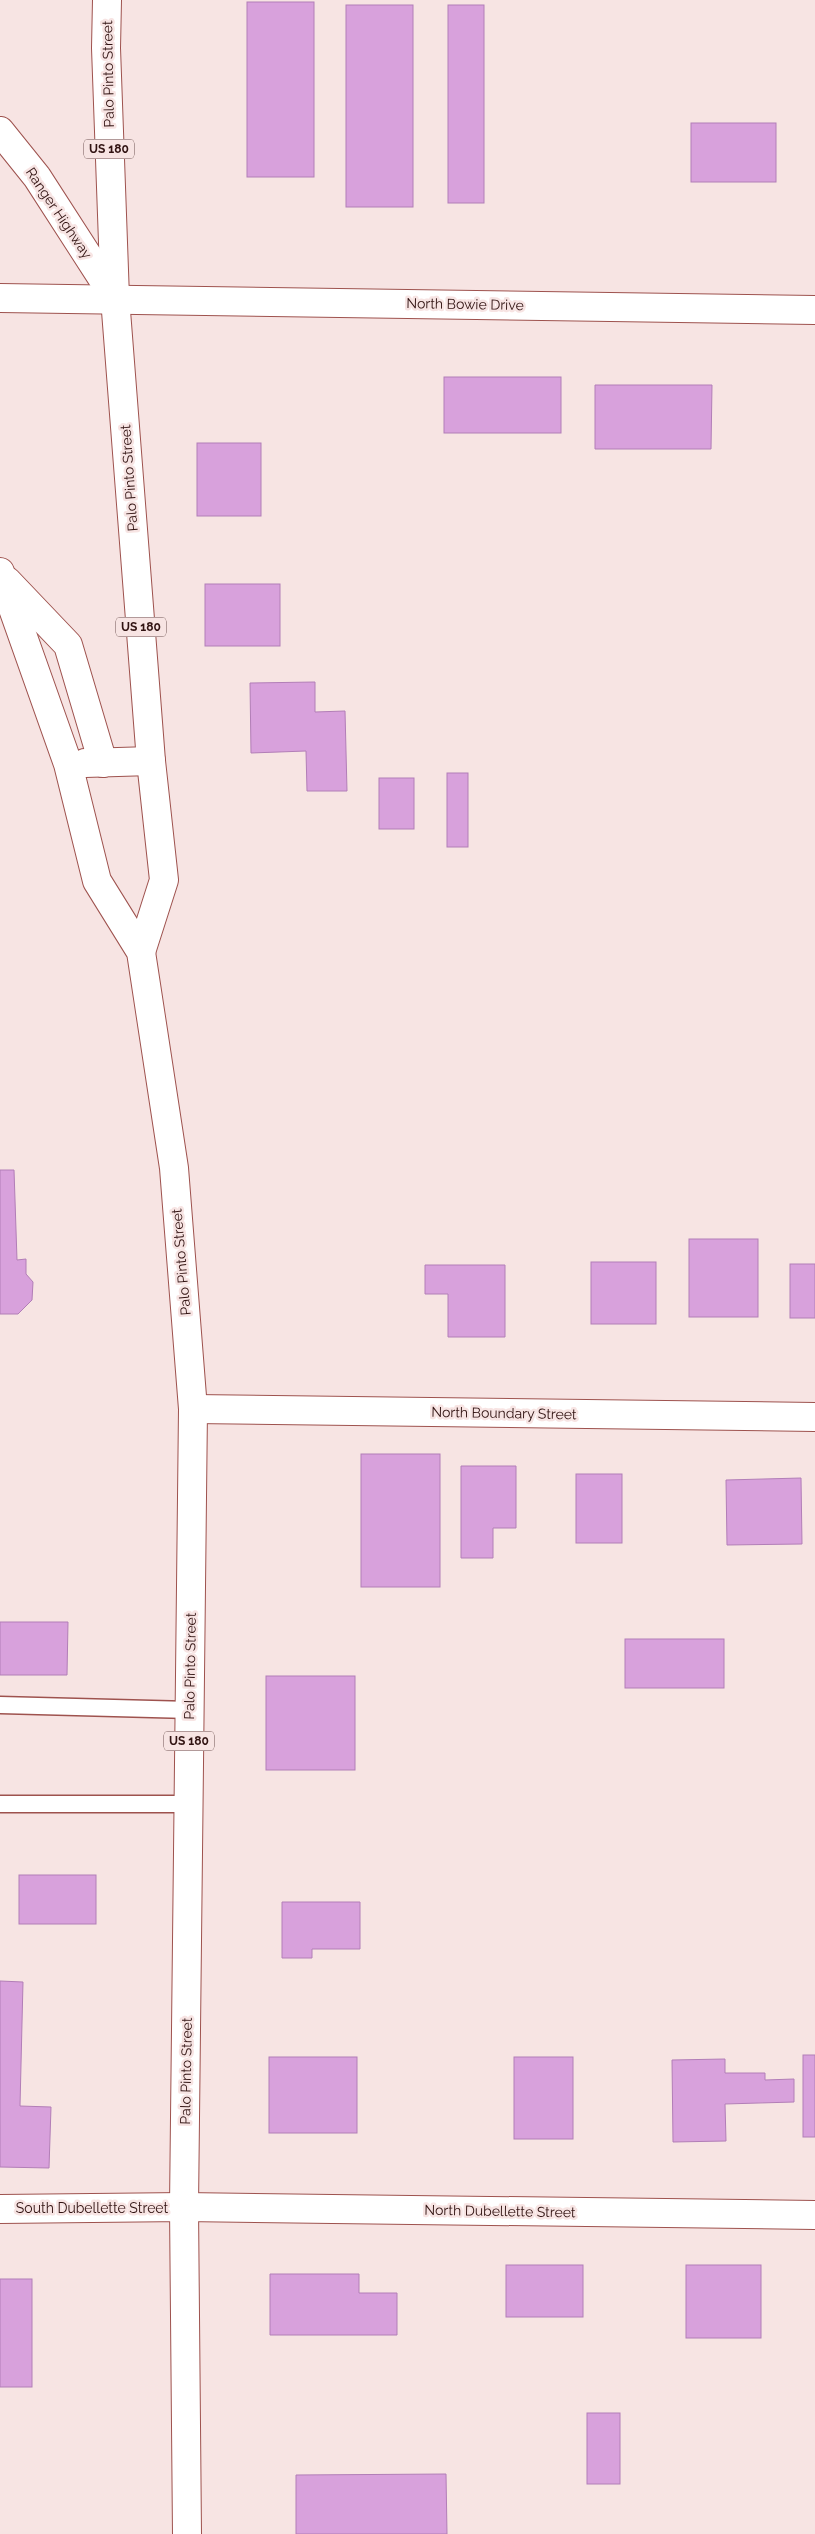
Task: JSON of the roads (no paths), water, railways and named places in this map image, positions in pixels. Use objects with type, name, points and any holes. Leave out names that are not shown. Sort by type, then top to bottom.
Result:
[{"type":"main road","points":[[92,0],[106,48]]},
{"type":"main road","name":"Palo Pinto Street","points":[[107,0],[106,48],[115,298],[151,761],[164,880],[141,952]]},
{"type":"main road","name":"Ranger Highway","points":[[0,131],[36,177],[115,298]]},
{"type":"main road","name":"North Bowie Drive","points":[[0,298],[115,298],[815,310]]},
{"type":"main road","points":[[0,574],[68,645],[103,763]]},
{"type":"main road","name":"Palo Pinto Street","points":[[0,574],[68,764],[97,881],[141,952],[174,1168],[193,1409],[184,2207],[187,2534]]},
{"type":"main road","points":[[68,764],[151,761]]},
{"type":"main road","name":"North Boundary Street","points":[[193,1409],[815,1417]]},
{"type":"main road","name":"South Dubellette Street","points":[[0,2208],[184,2207]]},
{"type":"main road","name":"North Dubellette Street","points":[[184,2207],[815,2215]]},
{"type":"lane","points":[[0,1705],[190,1710]]},
{"type":"lane","points":[[0,1804],[188,1804]]}]
